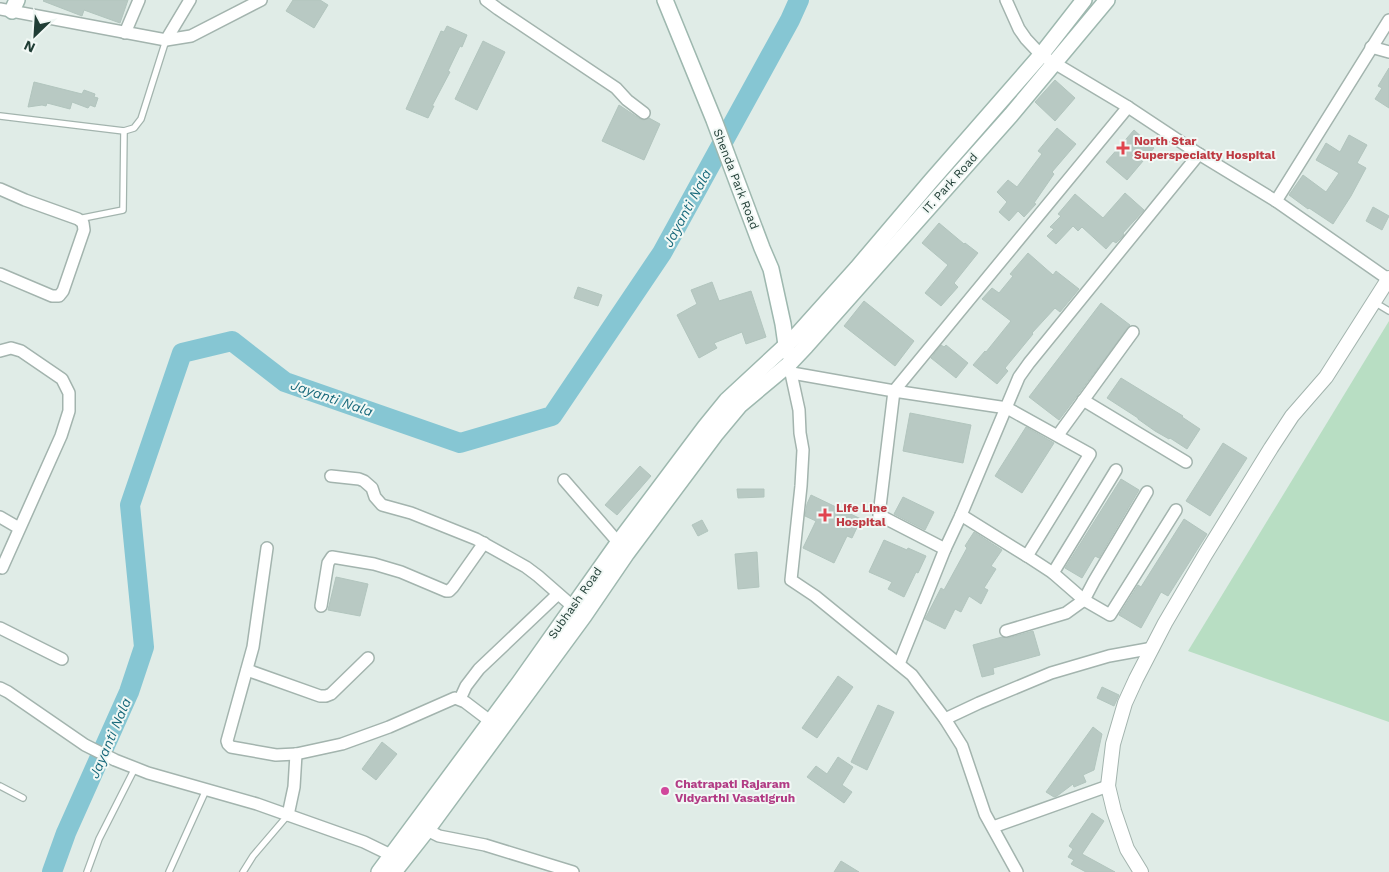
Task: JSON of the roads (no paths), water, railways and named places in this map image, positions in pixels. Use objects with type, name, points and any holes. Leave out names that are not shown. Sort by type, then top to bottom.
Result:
[{"type":"main road","name":"Shenda Park Road","points":[[664,0],[718,130],[771,269],[790,368]]},
{"type":"main road","name":"IT. Park Road","points":[[790,368],[1010,115],[1048,59],[1084,0]]},
{"type":"main road","name":"IT. Park Road","points":[[785,346],[857,268],[930,182],[1107,0]]},
{"type":"main road","name":"Subhash Road","points":[[396,863],[488,731],[578,611],[622,548],[672,470],[727,400],[785,346]]},
{"type":"main road","name":"Subhash Road","points":[[622,548],[721,427],[746,400],[790,368]]},
{"type":"main road","name":"Subhash Road","points":[[379,872],[396,863],[427,830],[488,731]]},
{"type":"street","points":[[125,33],[139,0]]},
{"type":"street","points":[[166,40],[190,0]]},
{"type":"street","points":[[10,7],[115,29],[125,33],[166,40],[191,36],[261,0]]},
{"type":"street","points":[[486,0],[616,88],[627,100],[644,113]]},
{"type":"street","points":[[1006,0],[1019,29],[1026,39],[1048,59],[1128,107],[1199,154],[1276,201],[1389,278],[1326,377],[1292,416],[1271,448],[1182,593],[1136,679],[1121,714],[1113,744],[1108,786],[1127,849],[1140,872]]},
{"type":"street","points":[[1276,201],[1389,20]]},
{"type":"street","points":[[1371,47],[1389,52]]},
{"type":"street","points":[[945,550],[879,515],[894,391],[1128,107]]},
{"type":"street","points":[[899,664],[945,550],[962,515],[1019,377],[1199,154]]},
{"type":"street","points":[[0,189],[78,219],[83,223],[84,230],[64,291],[59,296],[52,296],[0,274]]},
{"type":"street","points":[[1058,435],[1133,332]]},
{"type":"street","points":[[0,351],[11,348],[21,351],[62,379],[69,393],[69,411],[61,436],[2,568]]},
{"type":"street","points":[[1017,872],[985,814],[962,746],[945,719],[912,675],[823,603],[791,580],[804,450],[800,433],[799,410],[790,368],[894,391],[1007,408],[1090,454],[1027,556]]},
{"type":"street","points":[[1083,400],[1186,462]]},
{"type":"street","points":[[1052,573],[1116,470]]},
{"type":"street","points":[[331,476],[364,481],[372,488],[374,497],[382,505],[411,513],[467,534],[484,543],[526,567],[578,611]]},
{"type":"street","points":[[564,480],[622,548]]},
{"type":"street","points":[[1006,631],[1066,613],[1084,600],[1147,492]]},
{"type":"street","points":[[962,515],[1027,556],[1052,573],[1084,600],[1110,615],[1176,510]]},
{"type":"street","points":[[0,517],[19,528]]},
{"type":"street","points":[[321,606],[328,563],[332,557],[374,564],[401,572],[449,591],[484,543]]},
{"type":"street","points":[[267,548],[253,647],[228,737],[228,744],[231,747],[239,750],[276,755],[296,754],[342,744],[389,727],[455,698],[460,699],[488,731]]},
{"type":"street","points":[[460,699],[466,686],[478,669],[558,594]]},
{"type":"street","points":[[0,628],[62,659]]},
{"type":"street","points":[[945,719],[1051,673],[1109,656],[1153,648]]},
{"type":"street","points":[[247,670],[320,696],[326,696],[331,694],[368,658]]},
{"type":"street","points":[[0,688],[85,745],[115,760],[206,790],[249,801],[364,842],[396,863]]},
{"type":"street","points":[[288,815],[294,787],[296,754]]},
{"type":"street","points":[[992,827],[1108,786]]},
{"type":"street","points":[[427,830],[447,839],[485,846],[569,871]]},
{"type":"lane","points":[[0,116],[124,131],[134,128],[141,119],[166,40]]},
{"type":"lane","points":[[78,219],[123,210],[124,131]]},
{"type":"lane","points":[[1374,302],[1389,311]]},
{"type":"lane","points":[[87,872],[99,839],[135,768]]},
{"type":"lane","points":[[0,786],[23,798]]},
{"type":"lane","points":[[169,872],[206,790]]},
{"type":"lane","points":[[243,872],[253,856],[288,815]]},
{"type":"waterway","name":"Jayanti Nala","points":[[52,872],[66,833],[129,692],[144,647],[130,505],[182,353],[232,341],[285,382],[460,443],[552,416],[662,253],[790,20],[799,0]]},
{"type":"place","name":"North Star Superspecialty Hospital","points":[[1123,148]]},
{"type":"place","name":"Life Line Hospital","points":[[825,515]]},
{"type":"place","name":"Chatrapati Rajaram Vidyarthi Vasatigruh","points":[[665,791]]}]
